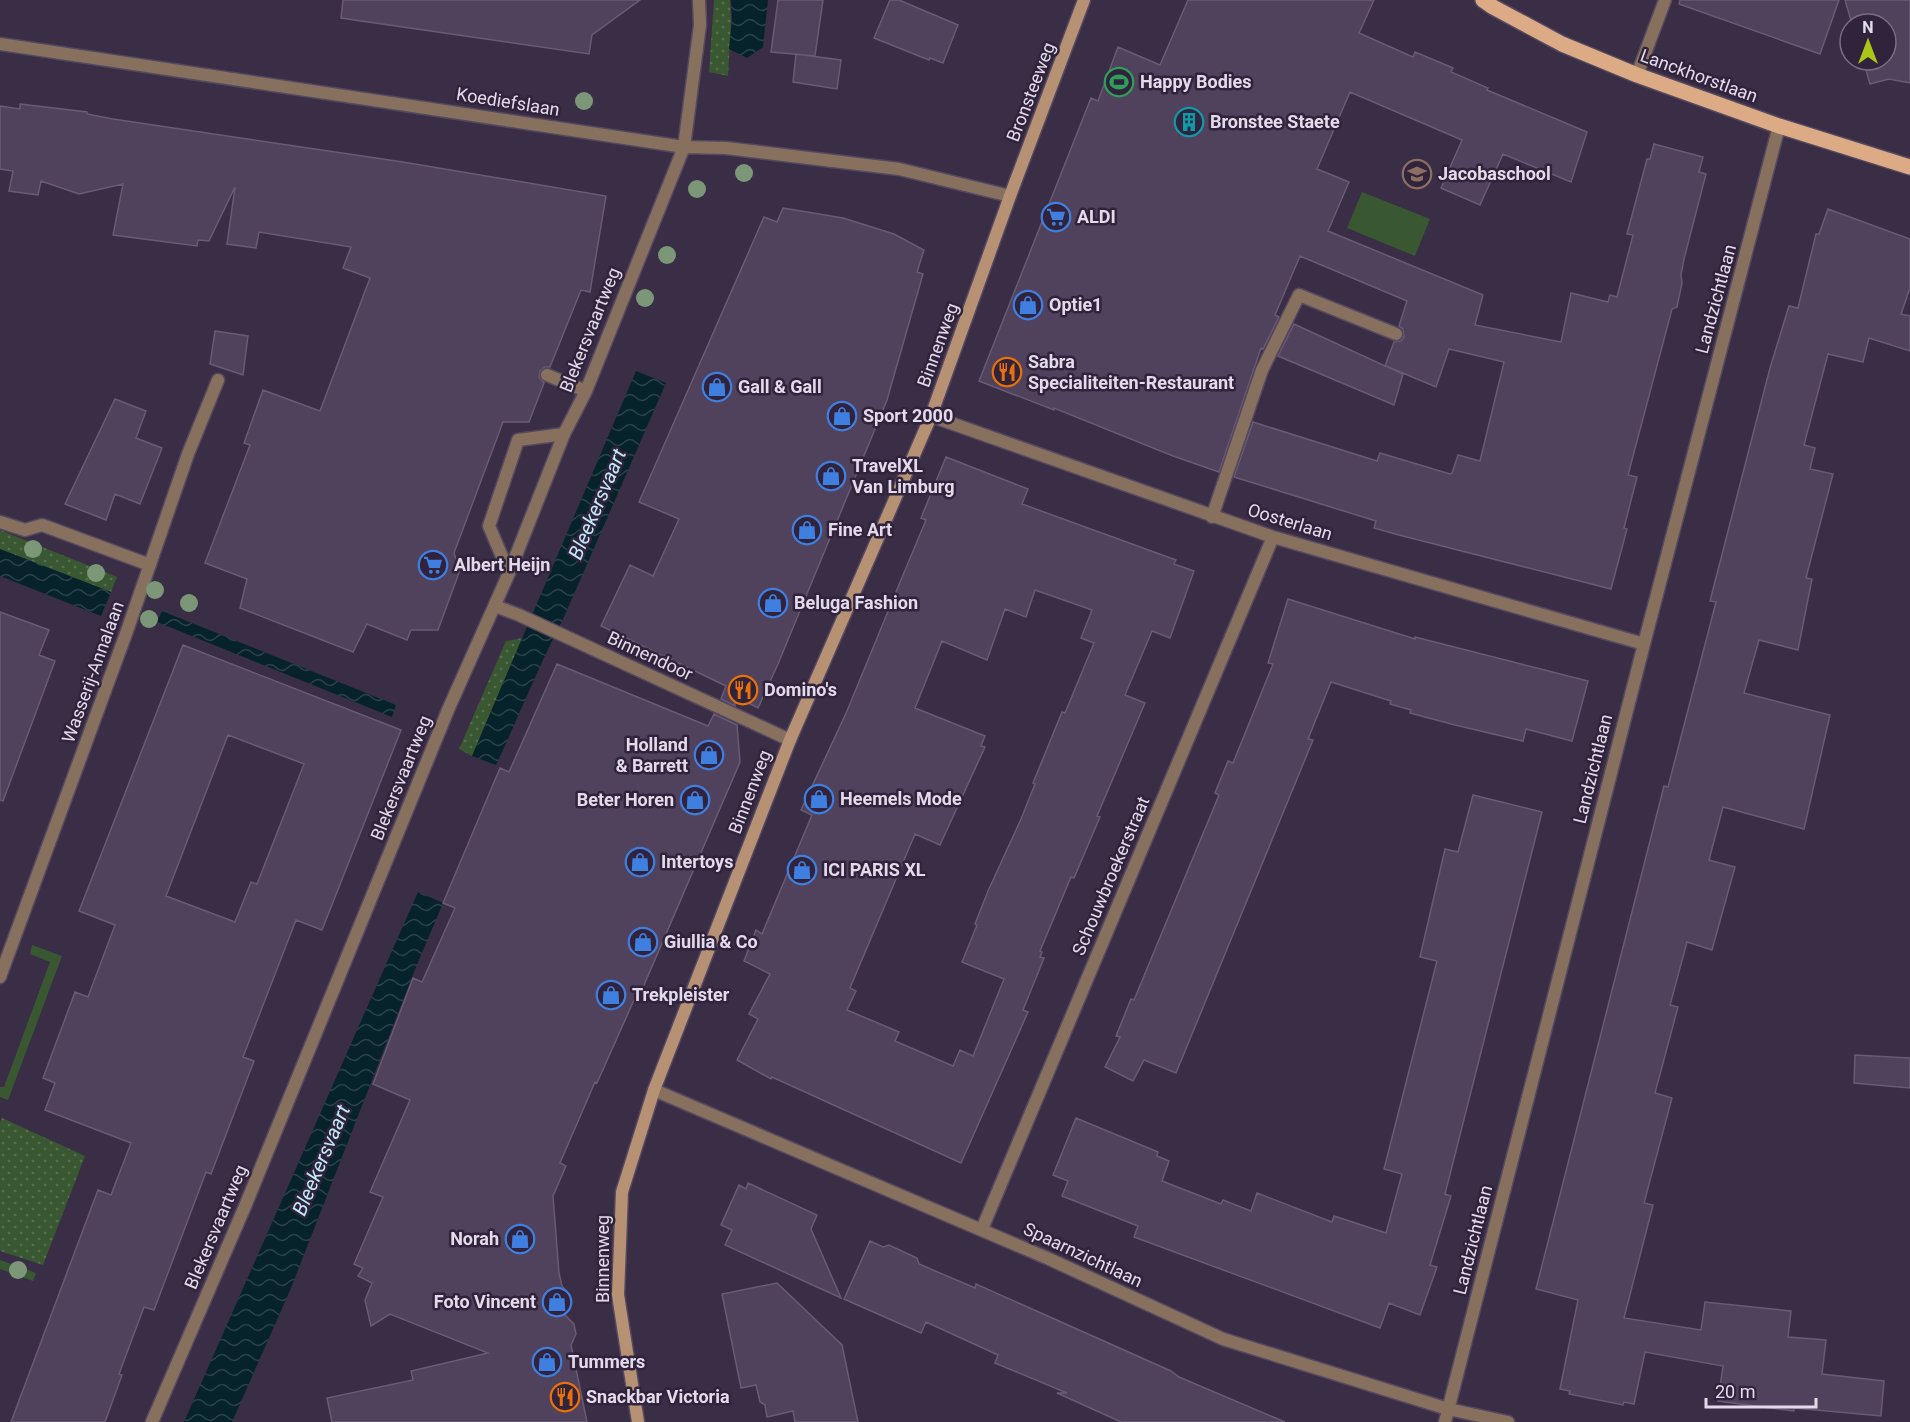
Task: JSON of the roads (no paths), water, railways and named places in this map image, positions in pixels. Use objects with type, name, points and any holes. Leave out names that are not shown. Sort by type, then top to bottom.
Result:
[{"type":"main road","name":"Lanckhorstlaan","points":[[1483,0],[1562,44],[1636,75],[1779,126],[1910,167]]},
{"type":"street","name":"Blekersvaartweg","points":[[152,1422],[246,1204],[448,710],[509,573],[564,434],[586,391],[684,147],[700,25],[699,0]]},
{"type":"street","name":"Bronsteeweg","points":[[1010,196],[1084,0]]},
{"type":"street","points":[[1636,75],[1665,0]]},
{"type":"street","name":"Koediefslaan","points":[[0,44],[684,147],[726,148],[899,169],[1010,196]]},
{"type":"street","name":"Landzichtlaan","points":[[1445,1422],[1779,126]]},
{"type":"street","name":"Binnenweg","points":[[639,1422],[618,1295],[622,1192],[654,1090],[790,740],[932,416],[1010,196]]},
{"type":"street","points":[[1212,517],[1262,370],[1299,296],[1396,334]]},
{"type":"street","points":[[547,375],[586,391]]},
{"type":"street","name":"Wasserij-Annalaan","points":[[0,977],[150,566],[188,454],[218,380]]},
{"type":"street","name":"Oosterlaan","points":[[932,416],[1273,537],[1644,644]]},
{"type":"street","points":[[509,573],[489,526],[518,440],[564,434]]},
{"type":"street","points":[[0,522],[25,530],[42,525],[150,566]]},
{"type":"street","name":"Schouwbroekerstraat","points":[[982,1229],[1273,537]]},
{"type":"street","name":"Binnendoor","points":[[495,606],[790,740]]},
{"type":"street","name":"Spaarnzichtlaan","points":[[654,1090],[982,1229],[1223,1339],[1448,1409],[1508,1422]]},
{"type":"water","points":[[731,0],[768,0],[763,47],[747,58],[729,49],[732,20]]},
{"type":"water","name":"Bleekersvaart","points":[[636,371],[666,383],[564,617],[496,765],[472,756]]},
{"type":"water","points":[[0,549],[111,592],[101,616],[0,576]]},
{"type":"water","points":[[162,611],[396,705],[392,717],[157,622]]},
{"type":"water","name":"Bleekersvaart","points":[[418,892],[443,903],[291,1288],[232,1422],[184,1422]]},
{"type":"place","name":"Happy Bodies","points":[[1119,82]]},
{"type":"place","name":"Bronstee Staete","points":[[1189,122]]},
{"type":"place","name":"Jacobaschool","points":[[1417,174]]},
{"type":"place","name":"ALDI","points":[[1056,217]]},
{"type":"place","name":"Optie1","points":[[1028,305]]},
{"type":"place","name":"Sabra Specialiteiten-Restaurant","points":[[1007,372]]},
{"type":"place","name":"Gall & Gall","points":[[717,387]]},
{"type":"place","name":"Sport 2000","points":[[842,416]]},
{"type":"place","name":"TravelXL Van Limburg","points":[[831,476]]},
{"type":"place","name":"Fine Art","points":[[807,530]]},
{"type":"place","name":"Albert Heijn","points":[[433,565]]},
{"type":"place","name":"Beluga Fashion","points":[[773,603]]},
{"type":"place","name":"Domino's","points":[[743,690]]},
{"type":"place","name":"Holland & Barrett","points":[[709,755]]},
{"type":"place","name":"Heemels Mode","points":[[819,799]]},
{"type":"place","name":"Beter Horen","points":[[695,800]]},
{"type":"place","name":"Intertoys","points":[[640,862]]},
{"type":"place","name":"ICI PARIS XL","points":[[802,870]]},
{"type":"place","name":"Giullia & Co","points":[[643,942]]},
{"type":"place","name":"Trekpleister","points":[[611,995]]},
{"type":"place","name":"Norah","points":[[520,1239]]},
{"type":"place","name":"Foto Vincent","points":[[557,1302]]},
{"type":"place","name":"Tummers","points":[[547,1362]]},
{"type":"place","name":"Snackbar Victoria","points":[[565,1397]]}]
